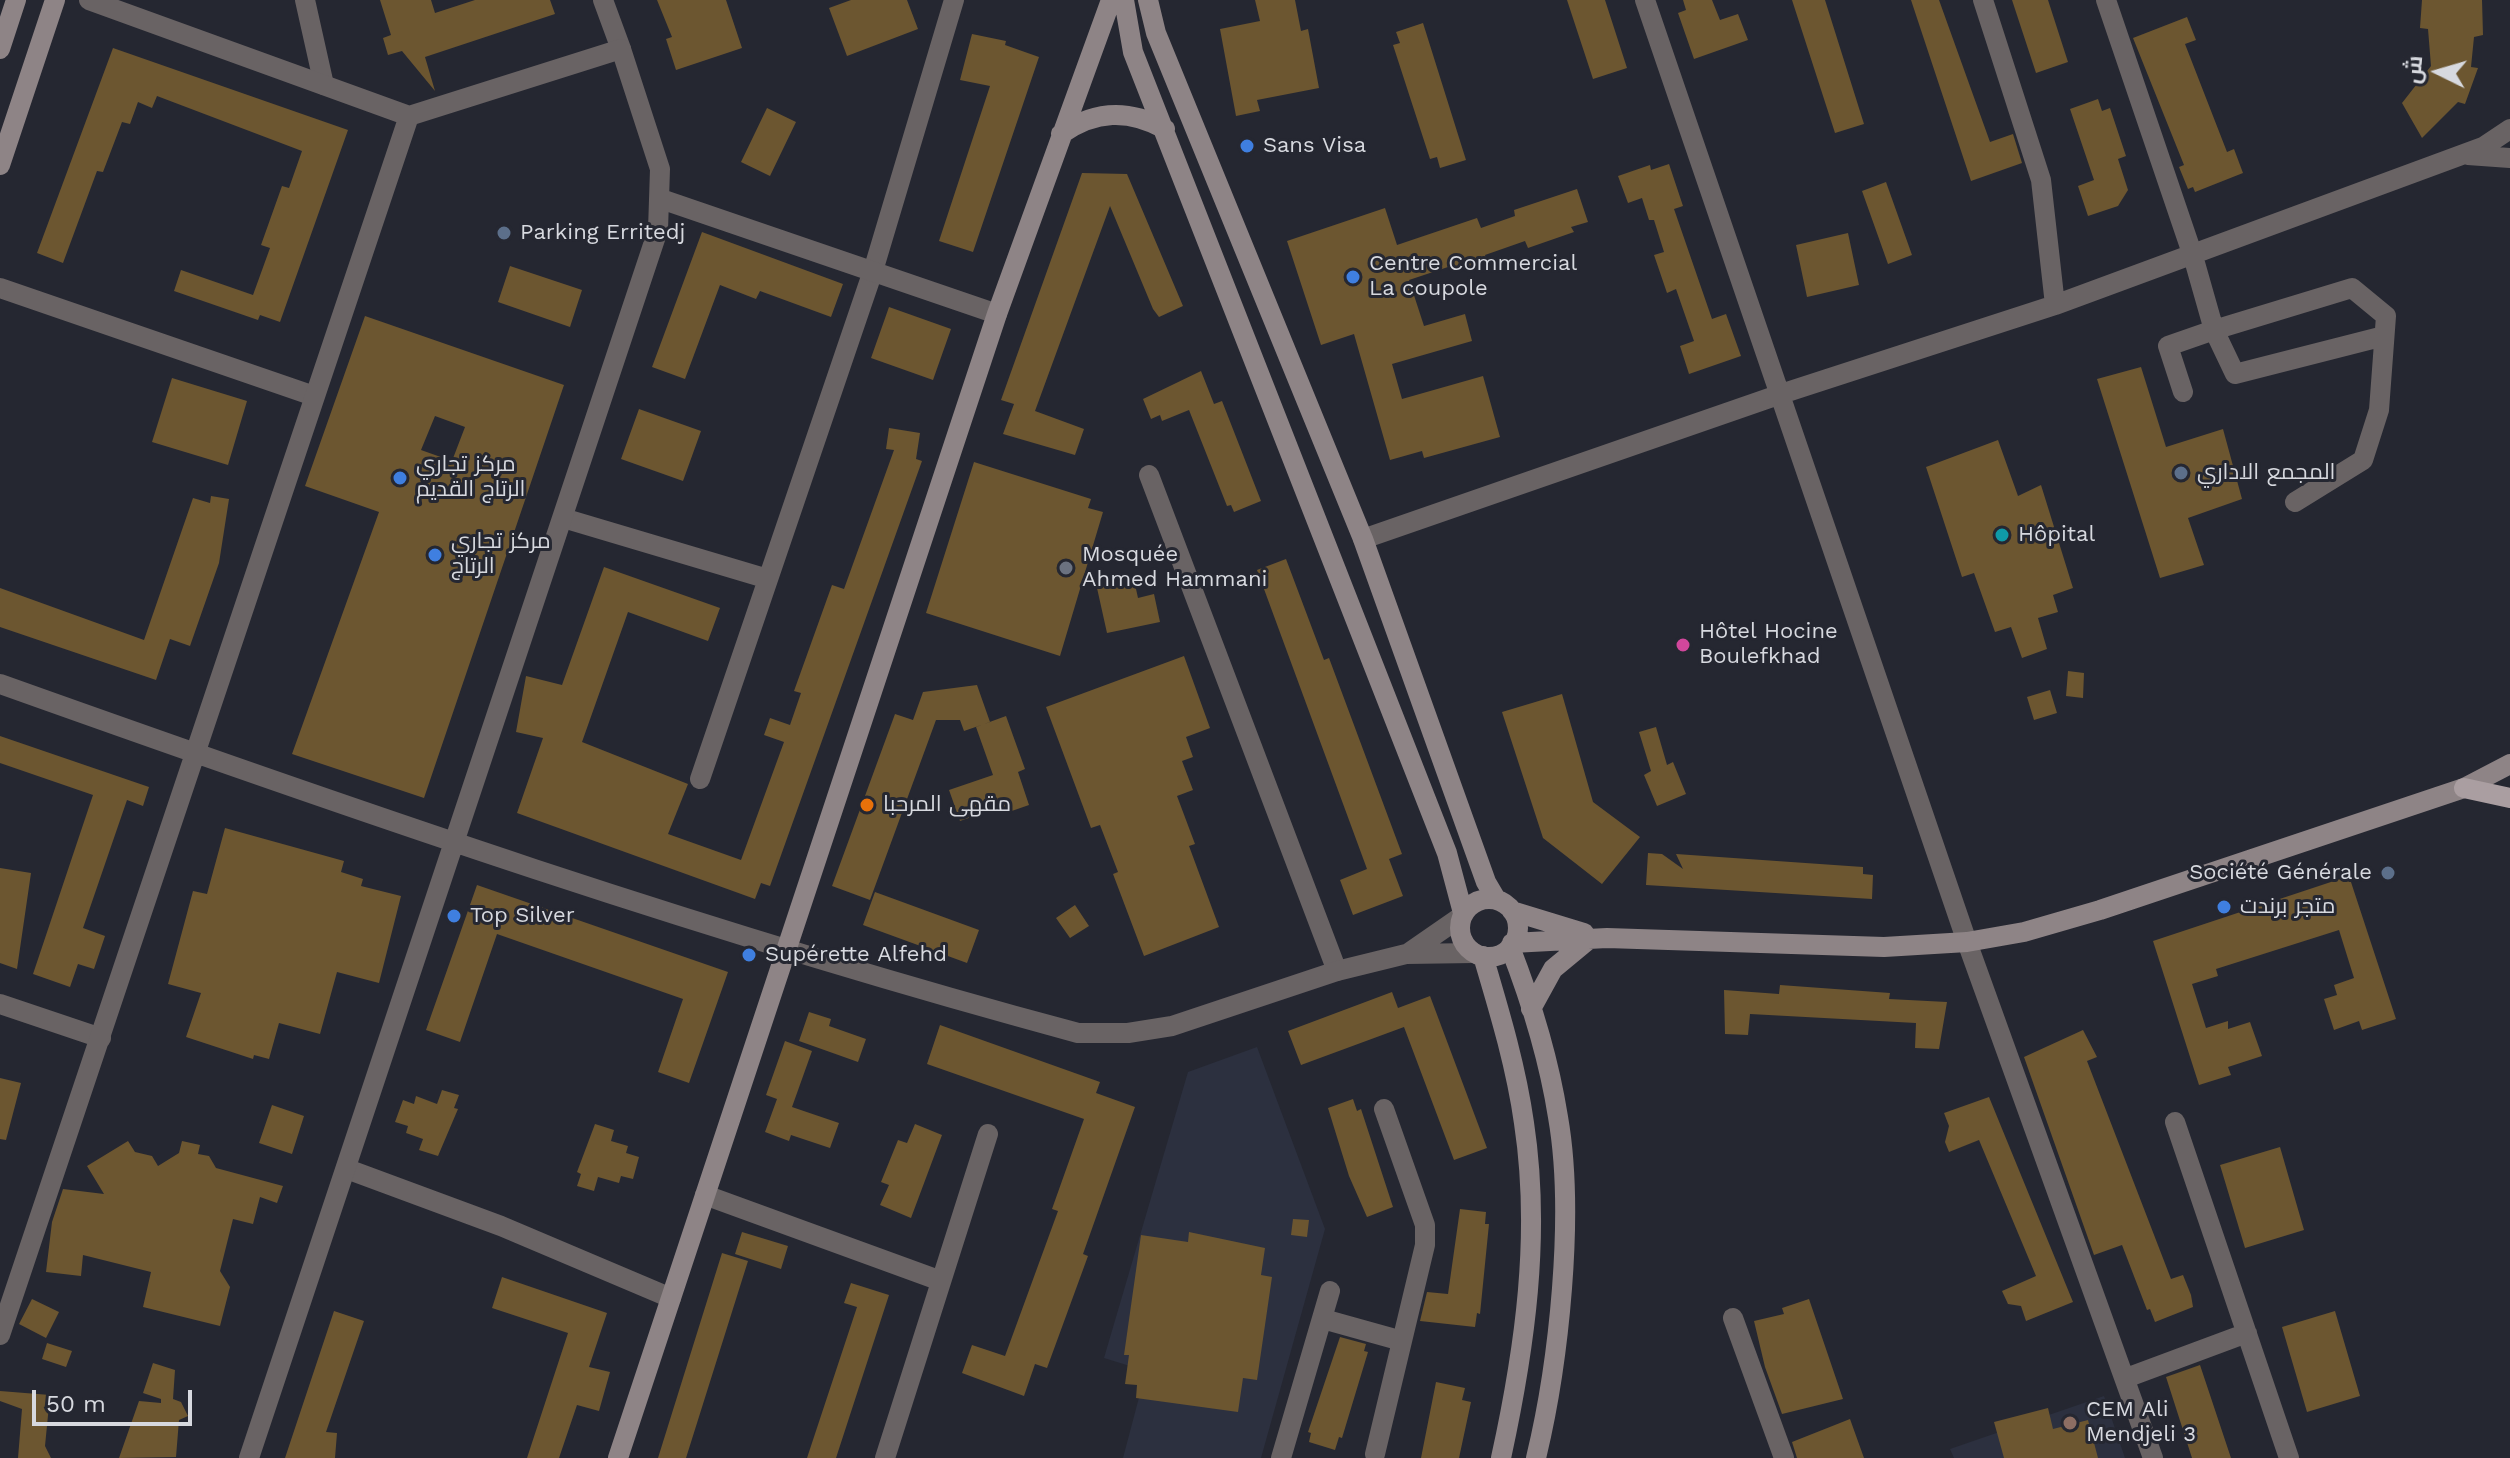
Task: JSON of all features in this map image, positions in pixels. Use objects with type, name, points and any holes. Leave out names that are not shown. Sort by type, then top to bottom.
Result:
[{"type":"main road","points":[[0,49],[16,0]]},
{"type":"main road","points":[[0,165],[55,0]]},
{"type":"main road","points":[[618,1458],[997,314],[1111,0]]},
{"type":"main road","points":[[1124,0],[1133,52],[1447,853],[1463,915],[1462,940],[1478,954],[1519,1096],[1531,1194],[1518,1381],[1501,1458]]},
{"type":"main road","points":[[1148,0],[1156,33],[1363,539],[1486,882],[1518,930],[1511,945],[1502,954],[1478,954]]},
{"type":"main road","points":[[1061,134],[1088,118],[1120,113],[1151,121],[1165,129]]},
{"type":"main road","points":[[2468,787],[2510,764]]},
{"type":"main road","points":[[1511,945],[1598,939],[1884,947],[1967,942],[2024,932],[2100,910],[2468,787],[2510,780]]},
{"type":"main road","points":[[2468,787],[2510,798]]},
{"type":"main road","points":[[1463,915],[1477,901],[1504,905],[1598,939]]},
{"type":"main road","points":[[1531,1009],[1553,969],[1598,939]]},
{"type":"main road","points":[[1511,945],[1559,1118],[1565,1194],[1551,1396],[1536,1458]]},
{"type":"street","points":[[89,0],[409,116],[621,49]]},
{"type":"street","points":[[305,0],[324,85]]},
{"type":"street","points":[[249,1458],[658,230],[660,169],[603,0]]},
{"type":"street","points":[[700,779],[873,271],[954,0]]},
{"type":"street","points":[[1645,0],[1967,942],[2153,1458]]},
{"type":"street","points":[[1983,0],[2041,180],[2055,305]]},
{"type":"street","points":[[2106,0],[2193,256],[2214,330],[2235,374],[2384,336]]},
{"type":"street","points":[[0,1335],[409,116]]},
{"type":"street","points":[[1363,539],[2193,256],[2483,147],[2510,129]]},
{"type":"street","points":[[2460,155],[2510,158]]},
{"type":"street","points":[[661,199],[997,314]]},
{"type":"street","points":[[0,288],[314,396]]},
{"type":"street","points":[[2183,392],[2168,346],[2352,288],[2386,316],[2379,410],[2363,460],[2295,502]]},
{"type":"street","points":[[1149,475],[1337,971]]},
{"type":"street","points":[[563,518],[768,579]]},
{"type":"street","points":[[0,684],[455,843],[786,948],[1078,1033],[1128,1033],[1172,1026],[1337,971],[1406,954],[1478,954]]},
{"type":"street","points":[[1406,954],[1463,915]]},
{"type":"street","points":[[0,1004],[101,1038]]},
{"type":"street","points":[[1375,1454],[1425,1245],[1425,1225],[1384,1109]]},
{"type":"street","points":[[2175,1122],[2289,1458]]},
{"type":"street","points":[[885,1458],[988,1134]]},
{"type":"street","points":[[347,1169],[501,1226],[671,1298]]},
{"type":"street","points":[[705,1195],[941,1281]]},
{"type":"street","points":[[1281,1458],[1330,1291]]},
{"type":"street","points":[[1733,1318],[1784,1458]]},
{"type":"street","points":[[1323,1319],[1402,1341]]},
{"type":"street","points":[[2126,1378],[2247,1333]]},
{"type":"shaded area","points":[[1257,1047],[1325,1229],[1261,1458],[1123,1458],[1146,1371],[1104,1358],[1188,1072]]},
{"type":"shaded area","name":"CEM Ali Mendjeli 3","points":[[2104,1396],[2125,1458],[1954,1458],[1950,1449]]},
{"type":"building","points":[[380,0],[431,0],[435,13],[475,0],[550,0],[555,14],[425,57],[435,91],[402,51],[388,55],[383,38],[391,35]]},
{"type":"building","points":[[657,0],[726,0],[742,48],[676,70],[666,39],[672,37]]},
{"type":"building","points":[[851,0],[907,0],[918,29],[847,56],[829,8]]},
{"type":"building","points":[[1255,0],[1295,0],[1301,31],[1308,29],[1319,88],[1257,100],[1260,111],[1236,116],[1220,29],[1260,21]]},
{"type":"building","points":[[1567,0],[1605,0],[1627,68],[1593,79]]},
{"type":"building","points":[[1683,0],[1712,0],[1720,20],[1738,14],[1748,40],[1694,59],[1678,13],[1686,10]]},
{"type":"building","points":[[1792,0],[1825,0],[1864,124],[1835,133]]},
{"type":"building","points":[[1911,0],[1939,0],[1990,142],[2013,134],[2022,163],[1971,181]]},
{"type":"building","points":[[2012,0],[2048,0],[2068,62],[2036,73]]},
{"type":"building","points":[[2422,0],[2482,0],[2483,35],[2474,37],[2471,67],[2478,68],[2465,104],[2458,102],[2422,138],[2402,103],[2431,66],[2428,29],[2420,28]]},
{"type":"building","points":[[2187,17],[2196,40],[2185,44],[2227,152],[2234,149],[2243,173],[2195,192],[2193,187],[2188,189],[2179,167],[2184,165],[2133,38]]},
{"type":"building","points":[[1423,23],[1466,160],[1440,168],[1437,157],[1430,159],[1393,45],[1400,43],[1396,32]]},
{"type":"building","points":[[972,34],[1006,41],[1005,45],[1039,57],[973,252],[939,241],[990,86],[960,80]]},
{"type":"building","points":[[113,48],[348,130],[280,322],[260,315],[258,320],[174,291],[181,270],[253,295],[270,248],[261,245],[282,186],[289,188],[302,151],[157,96],[152,108],[138,102],[130,124],[122,122],[103,172],[97,171],[63,263],[37,253]]},
{"type":"building","points":[[2098,99],[2102,111],[2110,108],[2126,156],[2118,159],[2128,190],[2118,206],[2088,216],[2078,186],[2094,180],[2070,109]]},
{"type":"building","points":[[767,108],[796,122],[770,176],[741,162]]},
{"type":"building","points":[[1669,164],[1683,206],[1674,209],[1712,319],[1726,314],[1741,356],[1689,374],[1680,346],[1694,341],[1676,289],[1667,293],[1654,255],[1664,252],[1654,220],[1649,220],[1642,198],[1628,203],[1618,176],[1650,165],[1651,170]]},
{"type":"building","points":[[1082,173],[1127,174],[1183,306],[1159,317],[1153,309],[1110,206],[1035,411],[1084,429],[1075,455],[1003,434],[1014,404],[1001,400]]},
{"type":"building","points":[[1886,182],[1912,255],[1888,264],[1862,191]]},
{"type":"building","points":[[1577,189],[1588,222],[1571,227],[1574,232],[1528,248],[1525,241],[1485,255],[1487,261],[1453,272],[1451,266],[1409,280],[1424,326],[1465,314],[1472,341],[1392,364],[1402,399],[1483,376],[1500,437],[1424,458],[1422,451],[1390,460],[1354,334],[1321,345],[1287,241],[1385,208],[1397,245],[1477,218],[1481,228],[1515,216],[1514,210]]},
{"type":"building","points":[[702,232],[843,284],[831,317],[760,291],[756,299],[720,285],[685,379],[652,367]]},
{"type":"building","points":[[1848,233],[1859,285],[1807,297],[1796,245]]},
{"type":"building","points":[[510,266],[582,290],[570,327],[498,302]]},
{"type":"building","points":[[889,307],[951,329],[933,380],[871,358]]},
{"type":"building","name":"مركز تجاري الرتاج","points":[[365,316],[564,385],[424,798],[292,754],[379,512],[305,486]],"holes":[[[435,416],[465,427],[452,461],[421,450]]]},
{"type":"building","name":"المجمع الاداري","points":[[2141,367],[2166,447],[2223,429],[2242,499],[2188,518],[2204,565],[2160,578],[2097,379]]},
{"type":"building","points":[[1201,371],[1214,404],[1222,401],[1261,501],[1234,512],[1231,505],[1227,506],[1189,410],[1162,421],[1160,415],[1151,419],[1143,399]]},
{"type":"building","points":[[172,378],[247,401],[228,465],[152,442]]},
{"type":"building","points":[[639,409],[701,431],[683,481],[621,459]]},
{"type":"building","points":[[889,428],[920,433],[916,459],[922,461],[770,886],[761,883],[755,899],[517,813],[543,738],[516,732],[526,676],[562,685],[604,567],[720,608],[708,641],[628,612],[582,742],[688,784],[668,834],[741,860],[784,742],[764,735],[770,718],[790,725],[801,693],[794,691],[832,585],[844,589],[894,450],[886,449]]},
{"type":"building","name":"Hôpital","points":[[1998,440],[2018,496],[2041,485],[2073,588],[2053,595],[2058,612],[2038,618],[2047,649],[2022,658],[2011,627],[1995,632],[1974,573],[1962,577],[1926,467]]},
{"type":"building","points":[[974,462],[1091,499],[1088,508],[1103,512],[1060,656],[926,613]]},
{"type":"building","points":[[211,496],[229,499],[219,563],[190,646],[170,639],[156,680],[0,627],[0,588],[144,640],[193,498],[210,503]]},
{"type":"building","points":[[1286,559],[1324,660],[1329,658],[1402,854],[1389,859],[1403,896],[1353,915],[1340,880],[1367,869],[1257,570]]},
{"type":"building","points":[[1134,580],[1138,598],[1154,594],[1160,622],[1107,633],[1097,588]]},
{"type":"building","points":[[1184,656],[1210,728],[1186,737],[1193,757],[1182,761],[1193,790],[1177,796],[1195,844],[1189,846],[1219,927],[1144,956],[1113,874],[1118,872],[1100,825],[1091,828],[1046,707]]},
{"type":"building","points":[[2068,671],[2084,673],[2083,698],[2066,696]]},
{"type":"building","points":[[977,685],[990,722],[964,731],[960,720],[936,720],[870,900],[832,886],[895,714],[913,720],[923,692]]},
{"type":"building","points":[[2050,690],[2057,713],[2034,720],[2027,697]]},
{"type":"building","points":[[1562,694],[1593,802],[1640,837],[1602,884],[1543,838],[1502,712]]},
{"type":"building","points":[[1006,716],[1025,769],[1018,772],[1029,805],[1006,813],[1003,806],[960,821],[949,790],[993,775],[976,727]]},
{"type":"building","points":[[1656,727],[1667,765],[1673,762],[1686,794],[1657,806],[1644,775],[1651,771],[1639,732]]},
{"type":"building","points":[[0,736],[149,787],[143,806],[127,800],[83,928],[105,936],[94,969],[78,964],[70,987],[33,974],[93,795],[0,763]]},
{"type":"building","points":[[225,828],[344,861],[341,872],[363,879],[361,886],[401,896],[379,983],[337,972],[320,1034],[279,1023],[269,1059],[254,1055],[253,1059],[186,1037],[201,993],[168,984],[193,891],[207,894]]},
{"type":"building","points":[[1648,853],[1662,854],[1683,869],[1676,854],[1863,867],[1863,874],[1873,875],[1872,899],[1646,885]]},
{"type":"building","points":[[0,868],[31,873],[17,969],[0,963]]},
{"type":"building","points":[[2349,876],[2396,1019],[2362,1030],[2359,1021],[2334,1030],[2324,999],[2337,995],[2334,985],[2354,978],[2339,930],[2216,969],[2218,976],[2192,984],[2206,1028],[2228,1021],[2228,1029],[2250,1022],[2262,1056],[2228,1067],[2231,1075],[2199,1085],[2153,941]]},
{"type":"building","points":[[477,885],[728,972],[689,1083],[658,1072],[683,999],[497,934],[460,1042],[426,1030]]},
{"type":"building","points":[[875,892],[979,930],[967,963],[863,925]]},
{"type":"building","points":[[1075,905],[1089,926],[1070,938],[1056,918]]},
{"type":"building","points":[[1780,985],[1890,993],[1889,999],[1947,1002],[1939,1049],[1915,1048],[1916,1023],[1750,1014],[1748,1035],[1725,1034],[1724,990],[1779,994]]},
{"type":"building","points":[[1392,992],[1398,1008],[1430,996],[1487,1148],[1454,1160],[1404,1027],[1301,1065],[1288,1031]]},
{"type":"building","points":[[809,1012],[831,1019],[829,1026],[866,1039],[858,1062],[799,1041]]},
{"type":"building","points":[[940,1025],[1100,1082],[1096,1093],[1135,1107],[1083,1254],[1088,1256],[1047,1368],[1035,1364],[1024,1396],[962,1373],[972,1345],[1005,1356],[1058,1211],[1052,1209],[1084,1119],[927,1064]]},
{"type":"building","points":[[2083,1030],[2097,1057],[2087,1061],[2171,1279],[2183,1275],[2191,1295],[2193,1307],[2155,1322],[2150,1309],[2147,1310],[2122,1245],[2094,1255],[2024,1057]]},
{"type":"building","points":[[785,1041],[812,1051],[792,1107],[839,1123],[830,1148],[791,1135],[789,1141],[765,1132],[777,1099],[766,1095]]},
{"type":"building","points":[[0,1078],[21,1083],[6,1140],[0,1139]]},
{"type":"building","points":[[442,1090],[459,1095],[454,1108],[458,1109],[438,1156],[419,1150],[423,1139],[406,1133],[408,1126],[395,1122],[403,1100],[414,1104],[416,1096],[437,1104]]},
{"type":"building","points":[[1989,1097],[2073,1302],[2026,1321],[2021,1306],[2008,1304],[2002,1291],[2036,1276],[1979,1140],[1949,1152],[1945,1142],[1949,1126],[1944,1113]]},
{"type":"building","points":[[1353,1099],[1357,1111],[1361,1109],[1393,1207],[1367,1217],[1349,1176],[1328,1108]]},
{"type":"building","points":[[272,1105],[304,1116],[292,1154],[259,1143]]},
{"type":"building","points":[[595,1124],[614,1130],[611,1141],[628,1146],[626,1153],[639,1157],[633,1179],[621,1176],[619,1183],[598,1177],[594,1191],[577,1186],[581,1174],[577,1172]]},
{"type":"building","points":[[915,1124],[942,1135],[911,1218],[880,1205],[889,1185],[881,1182],[898,1140],[907,1143]]},
{"type":"building","points":[[128,1141],[135,1152],[152,1156],[158,1166],[179,1153],[182,1141],[200,1145],[198,1154],[209,1156],[216,1168],[283,1186],[277,1203],[260,1197],[253,1224],[233,1219],[220,1271],[230,1287],[220,1326],[143,1307],[151,1272],[83,1255],[81,1276],[46,1272],[52,1222],[63,1189],[104,1194],[87,1166]]},
{"type":"building","points":[[2280,1147],[2304,1230],[2245,1248],[2220,1165]]},
{"type":"building","points":[[1460,1209],[1486,1212],[1485,1224],[1489,1224],[1480,1314],[1477,1313],[1475,1327],[1420,1321],[1427,1292],[1448,1294]]},
{"type":"building","points":[[1293,1219],[1309,1220],[1307,1237],[1291,1235]]},
{"type":"building","points":[[742,1232],[788,1246],[781,1269],[735,1254]]},
{"type":"building","points":[[1189,1232],[1265,1248],[1261,1275],[1272,1277],[1257,1380],[1243,1378],[1238,1412],[1136,1398],[1137,1385],[1125,1384],[1129,1355],[1124,1355],[1141,1235],[1188,1242]]},
{"type":"building","points":[[722,1253],[748,1261],[686,1458],[658,1458]]},
{"type":"building","points":[[502,1277],[607,1313],[589,1367],[610,1372],[599,1411],[577,1405],[559,1458],[527,1458],[568,1333],[492,1308]]},
{"type":"building","points":[[851,1283],[889,1295],[836,1458],[807,1458],[857,1307],[844,1303]]},
{"type":"building","points":[[32,1299],[59,1312],[46,1338],[19,1324]]},
{"type":"building","points":[[1809,1299],[1843,1399],[1782,1414],[1765,1367],[1754,1321],[1784,1314],[1782,1308]]},
{"type":"building","points":[[334,1311],[364,1321],[326,1432],[337,1433],[335,1458],[285,1458]]},
{"type":"building","points":[[2335,1311],[2360,1396],[2307,1412],[2282,1327]]},
{"type":"building","points":[[1340,1337],[1366,1344],[1364,1351],[1368,1352],[1342,1438],[1339,1437],[1335,1450],[1309,1442],[1311,1433],[1308,1432]]},
{"type":"building","points":[[47,1343],[72,1351],[66,1367],[42,1359]]},
{"type":"building","points":[[153,1363],[175,1370],[173,1399],[181,1402],[188,1416],[179,1420],[176,1457],[119,1458],[139,1401],[161,1403],[161,1399],[143,1393]]},
{"type":"building","points":[[2200,1365],[2231,1458],[2192,1458],[2166,1377]]},
{"type":"building","points":[[1436,1382],[1465,1388],[1462,1400],[1471,1402],[1459,1458],[1421,1458]]},
{"type":"building","points":[[0,1391],[50,1395],[45,1446],[51,1458],[18,1458],[22,1409],[0,1401]]},
{"type":"building","points":[[2048,1408],[2053,1429],[2088,1420],[2098,1458],[2004,1458],[1994,1422]]},
{"type":"building","points":[[1850,1419],[1864,1458],[1797,1458],[1792,1442]]},
{"type":"place","name":"Sans Visa","points":[[1247,146]]},
{"type":"place","name":"Parking Erritedj","points":[[504,233]]},
{"type":"place","name":"Centre Commercial La coupole","points":[[1353,277]]},
{"type":"place","name":"المجمع الاداري","points":[[2181,473]]},
{"type":"place","name":"مركز تجاري الرتاج القديم","points":[[400,478]]},
{"type":"place","name":"Hôpital","points":[[2002,535]]},
{"type":"place","name":"مركز تجاري الرتاج","points":[[435,555]]},
{"type":"place","name":"Mosquée Ahmed Hammani","points":[[1066,568]]},
{"type":"place","name":"Hôtel Hocine Boulefkhad","points":[[1683,645]]},
{"type":"place","name":"مقهى المرحبا","points":[[867,805]]},
{"type":"place","name":"Société Générale","points":[[2388,873]]},
{"type":"place","name":"متجر برندت","points":[[2224,907]]},
{"type":"place","name":"Top Silver","points":[[454,916]]},
{"type":"place","name":"Supérette Alfehd","points":[[749,955]]},
{"type":"place","name":"CEM Ali Mendjeli 3","points":[[2070,1423]]}]
